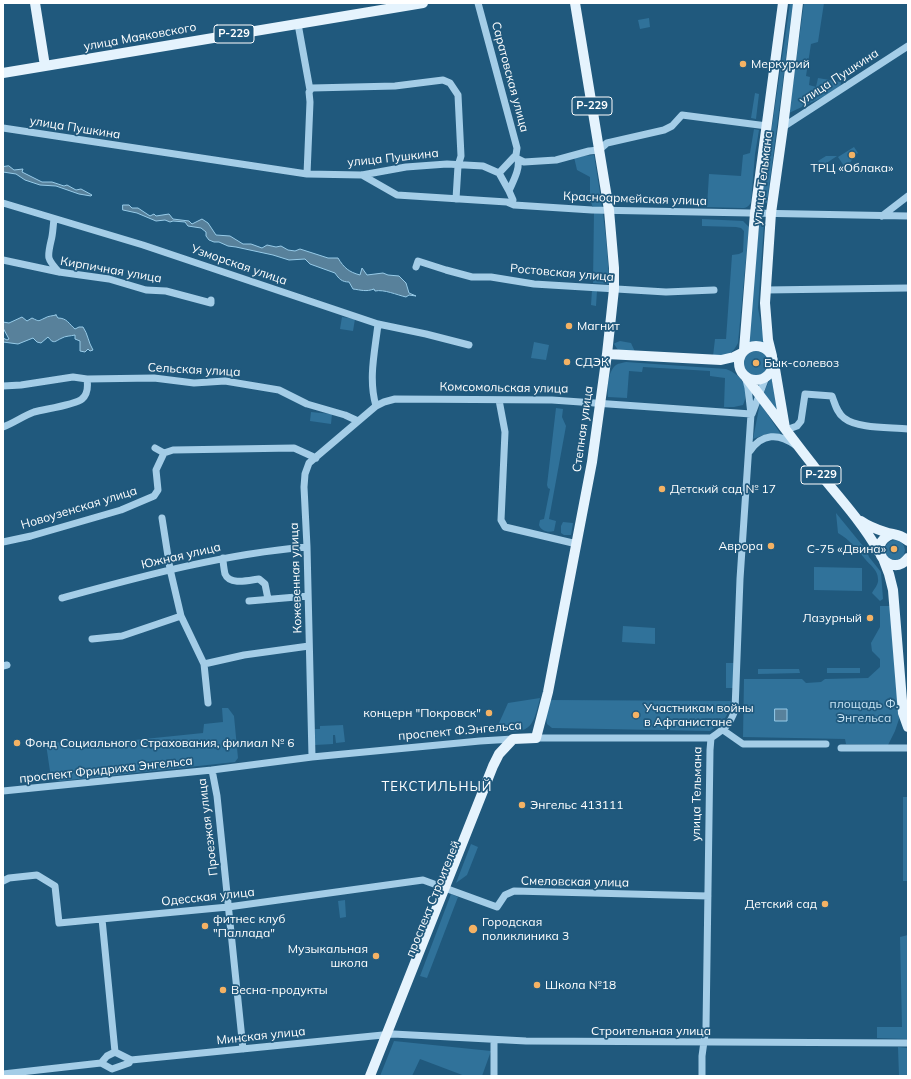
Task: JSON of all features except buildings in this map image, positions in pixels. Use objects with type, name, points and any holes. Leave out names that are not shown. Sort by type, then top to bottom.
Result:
[{"type":"main road","points":[[35,3],[45,66]]},
{"type":"main road","name":"улица Маяковского","points":[[3,73],[423,3]]},
{"type":"main road","name":"Степная улица","points":[[536,738],[548,692],[592,462],[607,354],[614,289],[614,268],[609,210],[575,3]]},
{"type":"main road","name":"улица Тельмана","points":[[742,372],[739,361],[743,351],[755,213],[783,3]]},
{"type":"main road","name":"улица Тельмана","points":[[766,377],[773,368],[773,358],[768,340],[765,303],[771,213],[798,3]]},
{"type":"main road","name":"Р-229","points":[[607,354],[721,360],[734,357],[750,346],[760,346],[765,348],[773,358],[786,430]]},
{"type":"main road","name":"Р-229","points":[[721,360],[755,380],[766,377]]},
{"type":"main road","name":"Р-229","points":[[742,372],[870,536],[882,556]]},
{"type":"main road","name":"Р-229","points":[[857,519],[875,529],[902,537]]},
{"type":"main road","name":"Р-229","points":[[882,556],[880,546],[882,541],[887,536],[902,537]]},
{"type":"main road","points":[[882,556],[894,565],[905,561]]},
{"type":"main road","points":[[882,556],[890,574],[893,590],[903,713],[908,727]]},
{"type":"main road","points":[[893,590],[897,576],[905,561]]},
{"type":"main road","name":"проспект Ф.Энгельса","points":[[513,739],[536,738]]},
{"type":"main road","name":"проспект Строителей","points":[[448,888],[493,766],[499,754],[513,739]]},
{"type":"main road","name":"проспект Строителей","points":[[370,1076],[390,1034],[448,888],[499,768],[506,757],[523,739]]},
{"type":"main road","name":"проспект Строителей","points":[[377,1076],[390,1034]]},
{"type":"street","name":"Саратовская улица","points":[[478,3],[517,148],[516,158],[519,164],[509,191]]},
{"type":"street","points":[[298,24],[310,90],[307,174]]},
{"type":"street","name":"улица Пушкина","points":[[783,127],[908,46]]},
{"type":"street","points":[[310,90],[315,88],[395,86],[443,80],[450,83],[458,95],[461,156],[458,166],[456,199]]},
{"type":"street","points":[[512,204],[513,200],[499,173],[516,158],[524,162],[556,160],[589,151],[599,150],[607,142],[664,130],[672,126],[682,115],[767,126]]},
{"type":"street","name":"улица Пушкина","points":[[3,128],[307,174],[362,175],[406,167],[447,164],[458,166],[483,166],[499,173]]},
{"type":"street","name":"Красноармейская улица","points":[[362,175],[397,195],[507,202],[512,204],[609,210],[908,216]]},
{"type":"street","points":[[882,216],[908,196]]},
{"type":"street","name":"Узморская улица","points":[[3,203],[143,245],[378,324],[469,345]]},
{"type":"street","points":[[54,219],[52,240],[48,253],[51,263],[59,272]]},
{"type":"street","name":"Кирпичная улица","points":[[3,260],[59,272],[109,279],[146,290],[166,291],[211,303],[211,300]]},
{"type":"street","name":"Ростовская улица","points":[[416,267],[418,261],[472,277],[491,277],[534,284],[666,292],[714,290]]},
{"type":"street","points":[[766,290],[908,288]]},
{"type":"street","points":[[376,406],[372,373],[378,324]]},
{"type":"street","name":"улица Тельмана","points":[[702,1076],[702,1056],[706,1027],[711,738],[723,730],[731,722],[735,710],[740,579],[750,451],[752,414],[748,388],[742,372]]},
{"type":"street","name":"Сельская улица","points":[[3,386],[21,385],[73,377],[87,379],[154,378],[194,383],[225,381],[279,390],[307,404],[345,415],[358,421]]},
{"type":"street","name":"улица Тельмана","points":[[752,414],[766,377]]},
{"type":"street","points":[[3,427],[33,412],[74,403],[81,400],[85,395],[88,386],[87,379]]},
{"type":"street","points":[[786,430],[797,426],[802,421],[805,394],[832,396],[838,412],[844,418],[858,424],[908,429]]},
{"type":"street","name":"Комсомольская улица","points":[[358,421],[376,406],[395,399],[552,400],[632,407],[752,414]]},
{"type":"street","points":[[499,400],[505,432],[501,520],[503,525],[505,527],[577,544]]},
{"type":"street","name":"Кожевенная улица","points":[[312,757],[304,487],[305,474],[309,463],[358,421]]},
{"type":"street","points":[[750,451],[758,441],[764,437],[771,436],[791,442],[802,450]]},
{"type":"street","points":[[155,448],[164,453],[173,450],[294,448],[316,458]]},
{"type":"street","name":"Новоузенская улица","points":[[3,542],[31,536],[121,510],[154,496],[158,490],[156,470],[164,453]]},
{"type":"street","points":[[162,518],[170,569],[181,616],[204,664],[208,703]]},
{"type":"street","name":"Южная улица","points":[[62,598],[170,569],[223,558],[306,547]]},
{"type":"street","points":[[223,558],[226,575],[228,578],[236,581],[260,580],[265,584],[268,599]]},
{"type":"street","points":[[249,601],[308,596]]},
{"type":"street","points":[[92,639],[122,636],[181,616]]},
{"type":"street","points":[[204,664],[244,655],[309,646]]},
{"type":"street","points":[[723,730],[742,744],[826,744]]},
{"type":"street","name":"проспект Ф.Энгельса","points":[[536,738],[711,738]]},
{"type":"street","name":"проспект Ф.Энгельса","points":[[212,770],[312,757],[513,739]]},
{"type":"street","points":[[841,748],[908,748]]},
{"type":"street","name":"проспект Фридриха Энгельса","points":[[3,792],[212,770]]},
{"type":"street","name":"Проезжая улица","points":[[212,770],[243,1049]]},
{"type":"street","name":"Одесская улица","points":[[3,881],[9,878],[37,875],[55,886],[59,923],[228,907],[423,880],[448,888]]},
{"type":"street","name":"Смеловская улица","points":[[448,888],[497,907],[505,895],[514,891],[708,896]]},
{"type":"street","points":[[102,919],[115,1052],[131,1060]]},
{"type":"street","name":"Строительная улица","points":[[390,1034],[534,1041],[908,1043]]},
{"type":"street","name":"Минская улица","points":[[3,1074],[100,1063],[112,1069],[129,1063],[131,1060],[390,1034]]},
{"type":"street","points":[[494,1040],[494,1076]]},
{"type":"street","name":"Минская улица","points":[[100,1063],[107,1056],[115,1052]]},
{"type":"green space","points":[[790,3],[793,3],[767,203],[761,202]]},
{"type":"green space","points":[[804,3],[824,3],[818,42],[811,44],[806,76],[810,77],[809,85],[816,87],[818,78],[841,82],[840,89],[789,113]]},
{"type":"green space","points":[[649,18],[650,27],[640,29],[638,20]]},
{"type":"green space","points":[[755,93],[759,94],[756,119],[751,118]]},
{"type":"green space","points":[[754,129],[759,130],[755,154],[751,202],[744,208],[707,207],[709,174],[741,176],[743,155],[750,153]]},
{"type":"green space","points":[[854,147],[858,153],[846,169],[838,157]]},
{"type":"green space","points":[[594,155],[606,236],[609,284],[593,283],[594,211],[590,199],[590,177],[577,170],[574,157]]},
{"type":"green space","points":[[826,156],[837,156],[822,166],[818,161]]},
{"type":"green space","points":[[702,219],[743,221],[749,227],[738,343],[731,353],[722,356],[713,356],[715,339],[726,339],[732,255],[743,252],[744,231],[741,228],[736,227],[702,226]]},
{"type":"green space","points":[[759,224],[764,224],[758,308],[765,345],[755,342],[748,344]]},
{"type":"green space","points":[[592,290],[597,291],[596,306],[591,305]]},
{"type":"green space","points":[[342,317],[355,319],[353,331],[340,329]]},
{"type":"green space","points":[[620,341],[631,343],[636,354],[618,350],[614,344]]},
{"type":"green space","points":[[534,342],[549,345],[546,360],[531,358]]},
{"type":"green space","points":[[756,351],[764,355],[768,363],[764,371],[756,375],[748,371],[744,363],[748,355]]},
{"type":"green space","points":[[626,362],[726,369],[737,375],[744,383],[746,393],[743,405],[724,407],[725,378],[710,376],[710,371],[643,367],[642,372],[629,371],[627,398],[608,397],[608,385],[611,371],[616,365]]},
{"type":"green space","points":[[771,376],[779,417],[763,395]]},
{"type":"green space","points":[[760,403],[782,436],[766,434],[753,439]]},
{"type":"green space","points":[[556,408],[563,409],[562,417],[566,426],[549,519],[556,521],[554,531],[549,532],[543,530],[539,525],[540,520],[544,519],[550,489],[547,485]]},
{"type":"green space","points":[[311,412],[332,414],[331,424],[310,421]]},
{"type":"green space","points":[[836,513],[867,551],[869,557],[881,572],[883,599],[880,601],[872,593],[878,583],[877,573],[853,545],[838,533]]},
{"type":"green space","points":[[563,522],[573,523],[571,535],[564,535],[561,533],[561,526]]},
{"type":"green space","points":[[891,540],[899,540],[905,546],[905,554],[899,560],[891,560],[885,554],[885,546]]},
{"type":"green space","points":[[814,567],[862,568],[862,591],[814,590]]},
{"type":"green space","name":"площадь Ф. Энгельса","points":[[880,606],[890,606],[899,719],[888,745],[846,744],[845,739],[743,737],[744,679],[802,679],[806,683],[821,682],[825,679],[868,678],[880,667],[880,659],[872,651],[871,643],[880,627]]},
{"type":"green space","points":[[623,626],[655,628],[655,644],[622,642]]},
{"type":"green space","points":[[726,663],[734,663],[733,688],[726,688]]},
{"type":"green space","points":[[827,668],[860,668],[860,673],[827,673]]},
{"type":"green space","points":[[758,669],[799,669],[800,673],[758,674]]},
{"type":"green space","points":[[540,698],[534,718],[527,728],[515,731],[495,732],[508,703]]},
{"type":"green space","points":[[550,700],[731,701],[725,719],[710,731],[552,728],[547,724],[546,717]]},
{"type":"green space","points":[[222,708],[228,708],[234,716],[238,758],[235,762],[61,781],[51,778],[46,744],[56,741],[66,747],[203,733],[204,724],[223,722]]},
{"type":"green space","points":[[343,725],[345,742],[336,743],[335,735],[333,735],[333,744],[315,745],[315,729],[320,729],[320,726]]},
{"type":"green space","points":[[903,797],[908,797],[908,881],[903,881]]},
{"type":"green space","points":[[471,844],[478,847],[467,875],[456,883]]},
{"type":"green space","points":[[451,894],[458,897],[427,978],[420,976]]},
{"type":"green space","points":[[345,900],[346,917],[340,918],[338,901]]},
{"type":"green space","points":[[908,935],[908,1039],[877,1038],[877,1027],[902,1027],[900,937]]},
{"type":"green space","points":[[394,1041],[491,1051],[482,1076],[465,1076],[420,1059],[412,1076],[380,1076]]},
{"type":"green space","points":[[898,1047],[908,1048],[908,1076],[899,1076]]},
{"type":"shaded area","points":[[9,166],[14,170],[23,169],[22,172],[42,182],[52,182],[64,186],[67,185],[76,190],[81,189],[92,195],[79,194],[56,186],[40,185],[25,180],[16,174],[3,172],[3,167]]},
{"type":"shaded area","points":[[123,205],[138,208],[150,216],[154,214],[156,216],[169,214],[173,219],[189,221],[192,224],[202,219],[208,223],[216,235],[230,236],[243,244],[251,244],[262,248],[267,245],[276,247],[281,246],[288,250],[295,251],[300,249],[328,258],[338,258],[347,269],[360,275],[362,268],[367,275],[383,273],[399,276],[406,283],[409,293],[416,296],[409,295],[406,297],[386,291],[375,291],[374,289],[366,291],[353,289],[349,282],[341,280],[335,273],[310,264],[305,259],[289,260],[214,242],[209,240],[206,236],[206,232],[201,228],[188,226],[185,222],[170,222],[165,220],[156,221],[137,213],[123,210]]},
{"type":"shaded area","points":[[56,315],[58,318],[66,320],[75,329],[83,327],[93,350],[90,351],[88,349],[85,352],[80,351],[80,341],[75,339],[75,335],[65,337],[55,342],[48,337],[41,343],[37,342],[33,338],[18,344],[3,342],[3,338],[7,340],[9,339],[3,328],[3,322],[9,323],[22,317],[27,321],[32,318],[39,321]]},
{"type":"shaded area","points":[[775,709],[787,709],[787,721],[775,721]]},
{"type":"place","name":"Меркурий","points":[[743,64]]},
{"type":"place","name":"ТРЦ «Облака»","points":[[852,155]]},
{"type":"place","name":"Магнит","points":[[569,326]]},
{"type":"place","name":"СДЭК","points":[[567,362]]},
{"type":"place","name":"Бык-солевоз","points":[[756,363]]},
{"type":"place","name":"Детский сад № 17","points":[[662,489]]},
{"type":"place","name":"Аврора","points":[[771,546]]},
{"type":"place","name":"С-75 «Двина»","points":[[894,549]]},
{"type":"place","name":"Лазурный","points":[[870,618]]},
{"type":"place","name":"концерн \"Покровск\"","points":[[489,713]]},
{"type":"place","name":"Участникам войны в Афганистане","points":[[636,715]]},
{"type":"place","name":"Фонд Социального Страхования, филиал № 6","points":[[17,743]]},
{"type":"place","name":"Энгельс 413111","points":[[522,805]]},
{"type":"place","name":"Детский сад","points":[[825,904]]},
{"type":"place","name":"фитнес клуб \"Паллада\"","points":[[205,926]]},
{"type":"place","name":"Городская поликлиника 3","points":[[473,929]]},
{"type":"place","name":"Музыкальная школа","points":[[376,956]]},
{"type":"place","name":"Школа №18","points":[[537,985]]},
{"type":"place","name":"Весна-продукты","points":[[223,990]]},
{"type":"district","name":"ТЕКСТИЛЬНЫЙ","points":[[437,787]]}]
